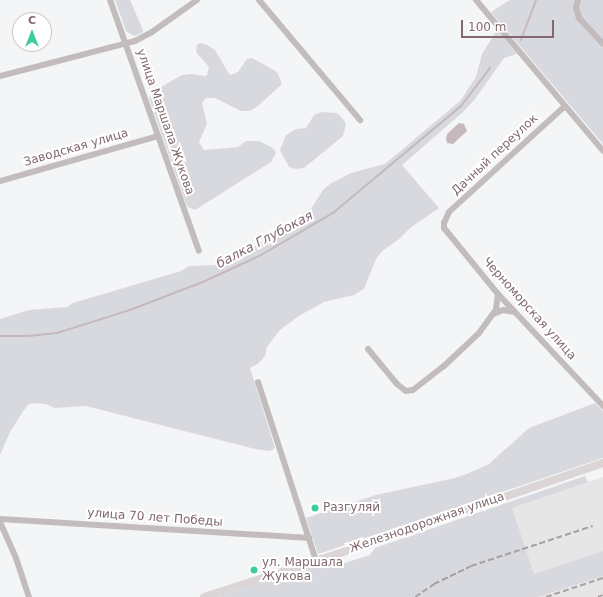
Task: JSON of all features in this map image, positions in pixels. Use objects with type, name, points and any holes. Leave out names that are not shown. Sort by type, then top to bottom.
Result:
[{"type":"main road","name":"Железнодорожная улица","points":[[204,597],[603,463]]},
{"type":"street","name":"улица Маршала Жукова","points":[[110,0],[199,251]]},
{"type":"street","points":[[0,76],[126,44],[152,32],[197,0]]},
{"type":"street","points":[[259,0],[360,120]]},
{"type":"street","points":[[476,0],[603,151]]},
{"type":"street","points":[[578,0],[576,7],[579,18],[603,44]]},
{"type":"street","name":"Дачный переулок","points":[[444,223],[449,212],[565,106]]},
{"type":"street","name":"Заводская улица","points":[[0,181],[158,136]]},
{"type":"street","name":"Черноморская улица","points":[[444,223],[447,232],[498,294],[603,406]]},
{"type":"street","points":[[368,349],[392,380],[409,392],[437,372],[469,344],[492,315],[497,304],[498,294]]},
{"type":"street","points":[[492,315],[502,310],[514,312]]},
{"type":"street","points":[[258,382],[316,560]]},
{"type":"street","name":"улица 70 лет Победы","points":[[0,519],[309,538]]},
{"type":"street","points":[[0,522],[16,558],[29,597]]},
{"type":"shaded area","points":[[115,0],[130,0],[143,30],[142,33],[134,36],[126,31]]},
{"type":"shaded area","points":[[510,0],[603,0],[603,144],[491,12]]},
{"type":"shaded area","points":[[497,30],[517,54],[504,58],[475,99],[462,113],[402,165],[439,208],[410,228],[398,240],[382,251],[376,259],[364,289],[354,295],[324,302],[297,317],[279,331],[267,347],[265,356],[258,364],[250,368],[275,448],[270,451],[255,449],[86,406],[55,408],[45,404],[35,403],[29,404],[24,410],[10,432],[0,455],[0,319],[29,310],[67,307],[73,303],[181,271],[189,266],[221,265],[246,252],[311,209],[323,190],[330,184],[351,173],[385,164],[460,101],[476,77],[482,54]]},
{"type":"shaded area","points":[[200,43],[215,50],[229,74],[231,75],[238,72],[247,59],[252,58],[277,72],[281,85],[258,106],[250,111],[241,111],[215,98],[206,98],[202,103],[207,124],[199,142],[204,150],[238,147],[246,141],[259,141],[273,148],[276,153],[271,162],[195,210],[188,207],[186,204],[149,98],[154,91],[182,75],[207,75],[209,67],[196,52],[197,45]]},
{"type":"shaded area","points":[[322,112],[337,113],[342,118],[346,124],[343,136],[304,168],[296,169],[289,167],[280,150],[286,135],[296,129],[306,128],[314,115]]},
{"type":"shaded area","points":[[459,123],[464,124],[467,131],[453,144],[447,143],[447,134]]},
{"type":"shaded area","points":[[595,403],[603,411],[603,458],[318,554],[306,518],[376,495],[455,478],[469,473],[489,464],[529,428]]},
{"type":"shaded area","points":[[585,476],[588,482],[512,508],[534,574],[603,551],[603,576],[538,597],[217,597],[327,561],[329,568],[370,555],[375,548]]},
{"type":"shaded area","points":[[603,477],[603,551],[534,574],[511,508]]},
{"type":"shaded area","points":[[603,576],[603,597],[538,597],[572,586]]},
{"type":"waterway","name":"балка Глубокая","points":[[521,40],[536,0]]},
{"type":"waterway","name":"балка Глубокая","points":[[0,336],[28,336],[57,333],[130,310],[205,281],[261,255],[333,213],[461,106],[490,68]]},
{"type":"railway","points":[[415,597],[434,584],[471,566],[593,526]]},
{"type":"railway","points":[[546,597],[603,578]]},
{"type":"railway","points":[[598,597],[603,595]]},
{"type":"place","name":"Разгуляй","points":[[315,508]]},
{"type":"place","name":"ул. Маршала Жукова","points":[[254,570]]}]
